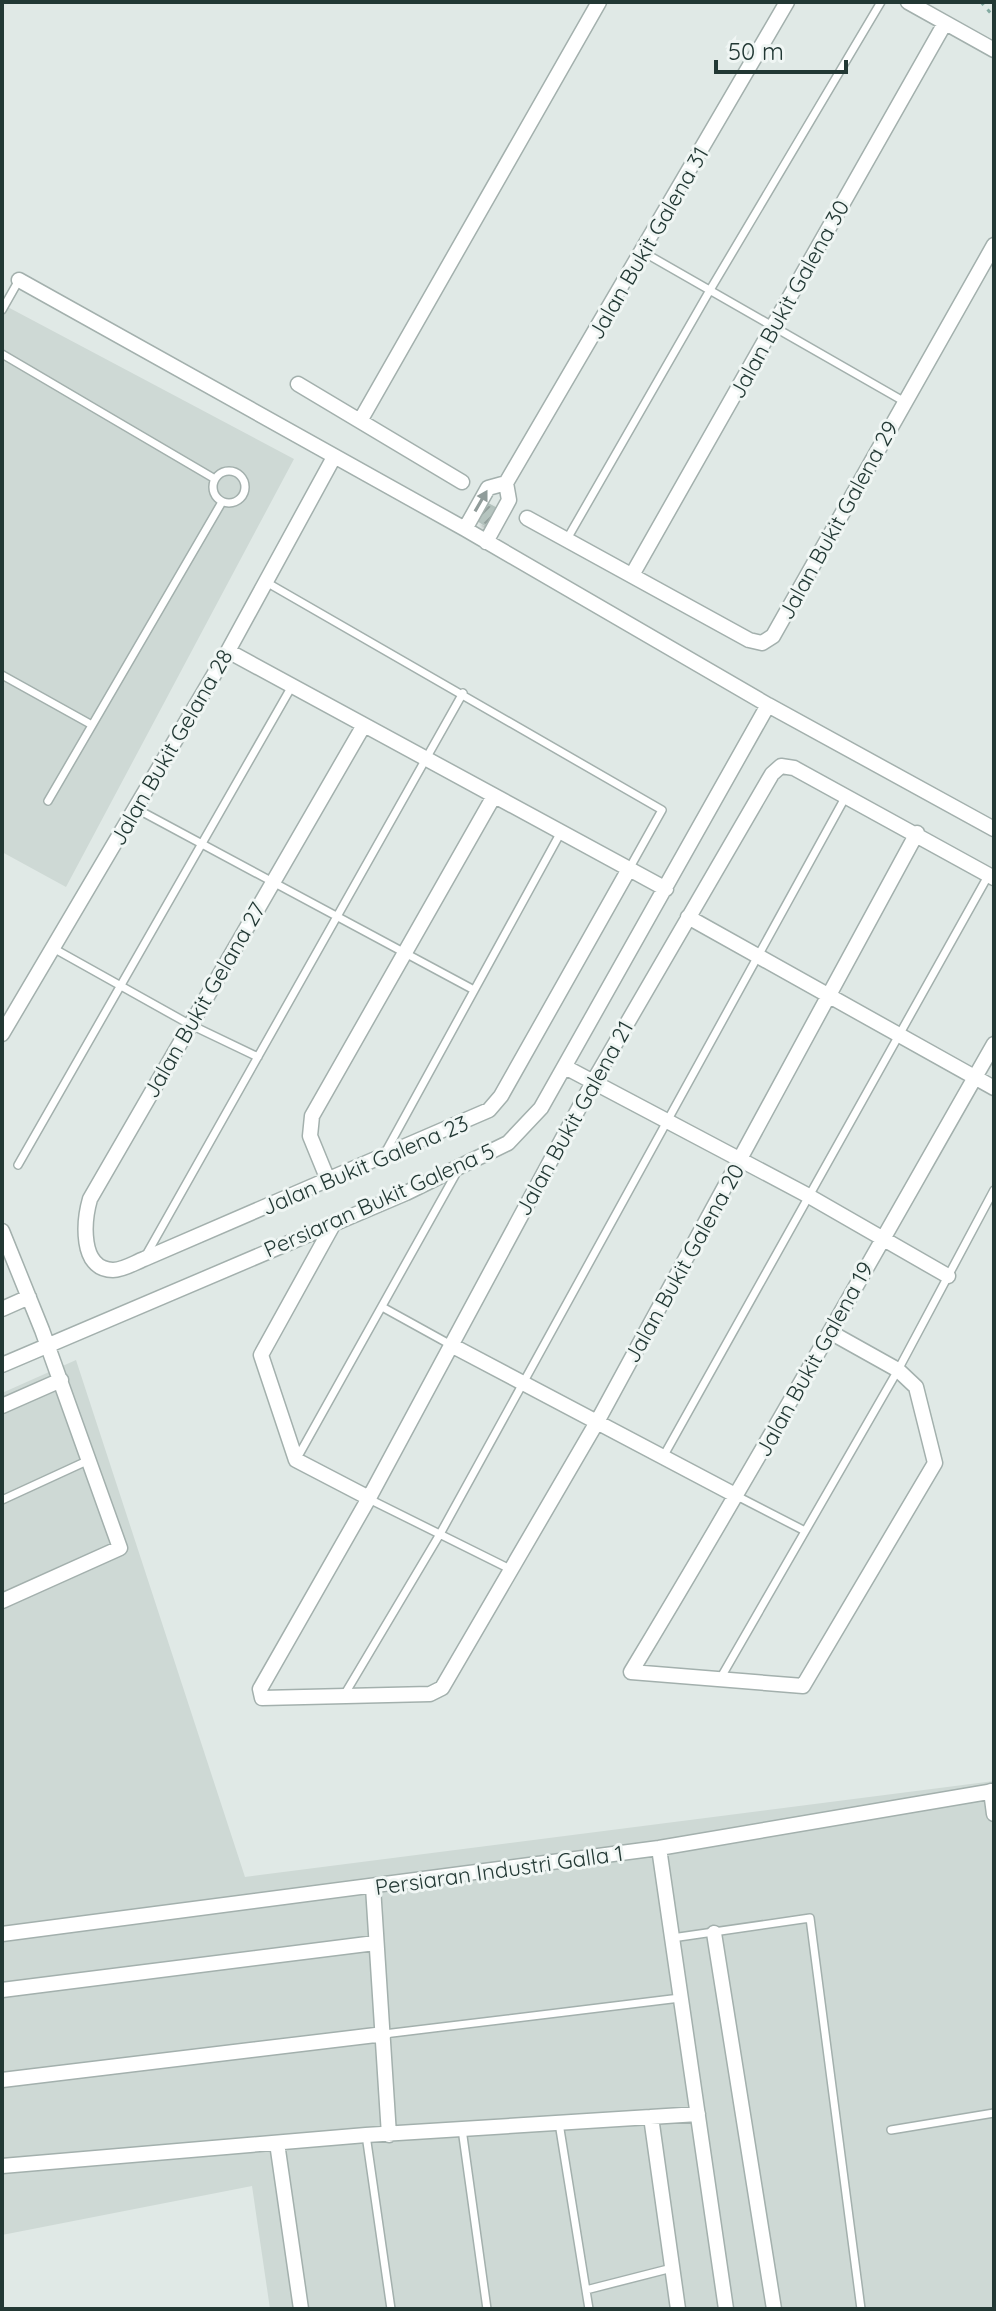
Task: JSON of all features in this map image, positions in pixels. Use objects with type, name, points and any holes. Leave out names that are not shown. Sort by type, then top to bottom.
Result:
[{"type":"street","points":[[360,421],[599,2]]},
{"type":"street","name":"Jalan Bukit Galena 31","points":[[486,542],[509,500],[506,483],[787,2]]},
{"type":"street","points":[[908,2],[994,50]]},
{"type":"street","name":"Jalan Bukit Galena 30","points":[[632,575],[945,23]]},
{"type":"street","name":"Jalan Bukit Galena 29","points":[[527,518],[749,640],[762,643],[773,636],[994,245]]},
{"type":"street","points":[[19,280],[465,529],[768,705],[994,829]]},
{"type":"street","points":[[298,384],[462,482]]},
{"type":"street","name":"Jalan Bukit Gelana 28","points":[[2,1034],[228,651],[334,457]]},
{"type":"street","name":"Jalan Bukit Galena 31","points":[[465,529],[488,488],[506,483]]},
{"type":"street","points":[[228,651],[666,889]]},
{"type":"street","name":"Persiaran Bukit Galena 5","points":[[2,1365],[47,1343],[334,1223],[508,1143],[541,1108],[768,705]]},
{"type":"street","name":"Jalan Bukit Gelana 27","points":[[117,1270],[108,1270],[91,1254],[85,1238],[84,1218],[90,1199],[364,725]]},
{"type":"street","name":"Jalan Bukit Galena 21","points":[[342,1699],[267,1699],[262,1698],[260,1689],[369,1498],[593,1082],[772,774],[781,766],[847,796],[991,876]]},
{"type":"street","points":[[328,1180],[310,1136],[312,1116],[494,796]]},
{"type":"street","name":"Jalan Bukit Galena 20","points":[[342,1699],[430,1694],[442,1688],[514,1571],[597,1422],[832,997],[917,833]]},
{"type":"street","name":"Jalan Bukit Galena 23","points":[[117,1270],[477,1118],[501,1096],[629,869]]},
{"type":"street","points":[[688,917],[994,1088]]},
{"type":"street","name":"Jalan Bukit Galena 19","points":[[720,1679],[631,1672],[737,1496],[881,1237],[994,1044]]},
{"type":"street","points":[[565,1067],[807,1195],[948,1276]]},
{"type":"street","points":[[334,1223],[261,1355],[296,1460],[369,1498]]},
{"type":"street","points":[[2,1231],[61,1380],[120,1548],[2,1601]]},
{"type":"street","points":[[2,1309],[29,1297]]},
{"type":"street","points":[[720,1679],[803,1686],[935,1463],[916,1387],[898,1370],[830,1332]]},
{"type":"street","points":[[451,1345],[737,1496]]},
{"type":"street","points":[[2,1406],[61,1380]]},
{"type":"street","points":[[992,1791],[994,1814]]},
{"type":"street","name":"Persiaran Industri Galla 1","points":[[2,1934],[659,1848],[992,1791]]},
{"type":"street","points":[[659,1848],[726,2309]]},
{"type":"street","points":[[373,1887],[389,2135]]},
{"type":"street","points":[[714,1933],[774,2309]]},
{"type":"street","points":[[2,1990],[375,1943]]},
{"type":"street","points":[[2,2080],[384,2034]]},
{"type":"street","points":[[2,2166],[366,2135],[698,2114]]},
{"type":"street","points":[[651,2117],[678,2309]]},
{"type":"street","points":[[277,2143],[301,2309]]},
{"type":"lane","points":[[567,539],[881,2]]},
{"type":"lane","points":[[643,252],[905,402]]},
{"type":"lane","points":[[2,310],[19,280]]},
{"type":"lane","points":[[2,354],[215,479]]},
{"type":"lane","points":[[215,479],[231,471],[245,482],[240,500],[222,502]]},
{"type":"lane","points":[[215,479],[214,492],[222,502]]},
{"type":"lane","points":[[48,801],[222,502]]},
{"type":"lane","points":[[266,582],[662,810],[629,869]]},
{"type":"lane","points":[[2,675],[92,725]]},
{"type":"lane","points":[[18,1165],[292,686]]},
{"type":"lane","points":[[144,1259],[463,693]]},
{"type":"lane","points":[[342,1699],[440,1534],[521,1382],[847,796]]},
{"type":"lane","points":[[135,808],[336,919],[474,990]]},
{"type":"lane","points":[[382,1159],[561,832]]},
{"type":"lane","points":[[663,1457],[898,1033],[991,876]]},
{"type":"lane","points":[[53,948],[189,1024],[258,1057]]},
{"type":"lane","points":[[296,1460],[384,1308],[461,1165]]},
{"type":"lane","points":[[720,1679],[898,1370],[994,1190]]},
{"type":"lane","points":[[384,1308],[451,1345]]},
{"type":"lane","points":[[2,1500],[89,1460]]},
{"type":"lane","points":[[737,1496],[805,1531]]},
{"type":"lane","points":[[369,1498],[514,1571]]},
{"type":"lane","points":[[672,1938],[810,1918],[861,2309]]},
{"type":"lane","points":[[384,2034],[681,1997]]},
{"type":"lane","points":[[891,2130],[994,2113]]},
{"type":"lane","points":[[559,2123],[589,2309]]},
{"type":"lane","points":[[462,2129],[487,2309]]},
{"type":"lane","points":[[366,2135],[391,2309]]},
{"type":"lane","points":[[586,2290],[672,2268]]},
{"type":"path","points":[[981,2],[994,17]]},
{"type":"shaded area","points":[[2,304],[294,459],[66,887],[2,852]]},
{"type":"shaded area","points":[[76,1360],[245,1877],[994,1781],[994,2309],[270,2309],[252,2186],[2,2235],[2,1393]]},
{"type":"building","points":[[486,503],[497,509],[487,526],[477,520]]}]
